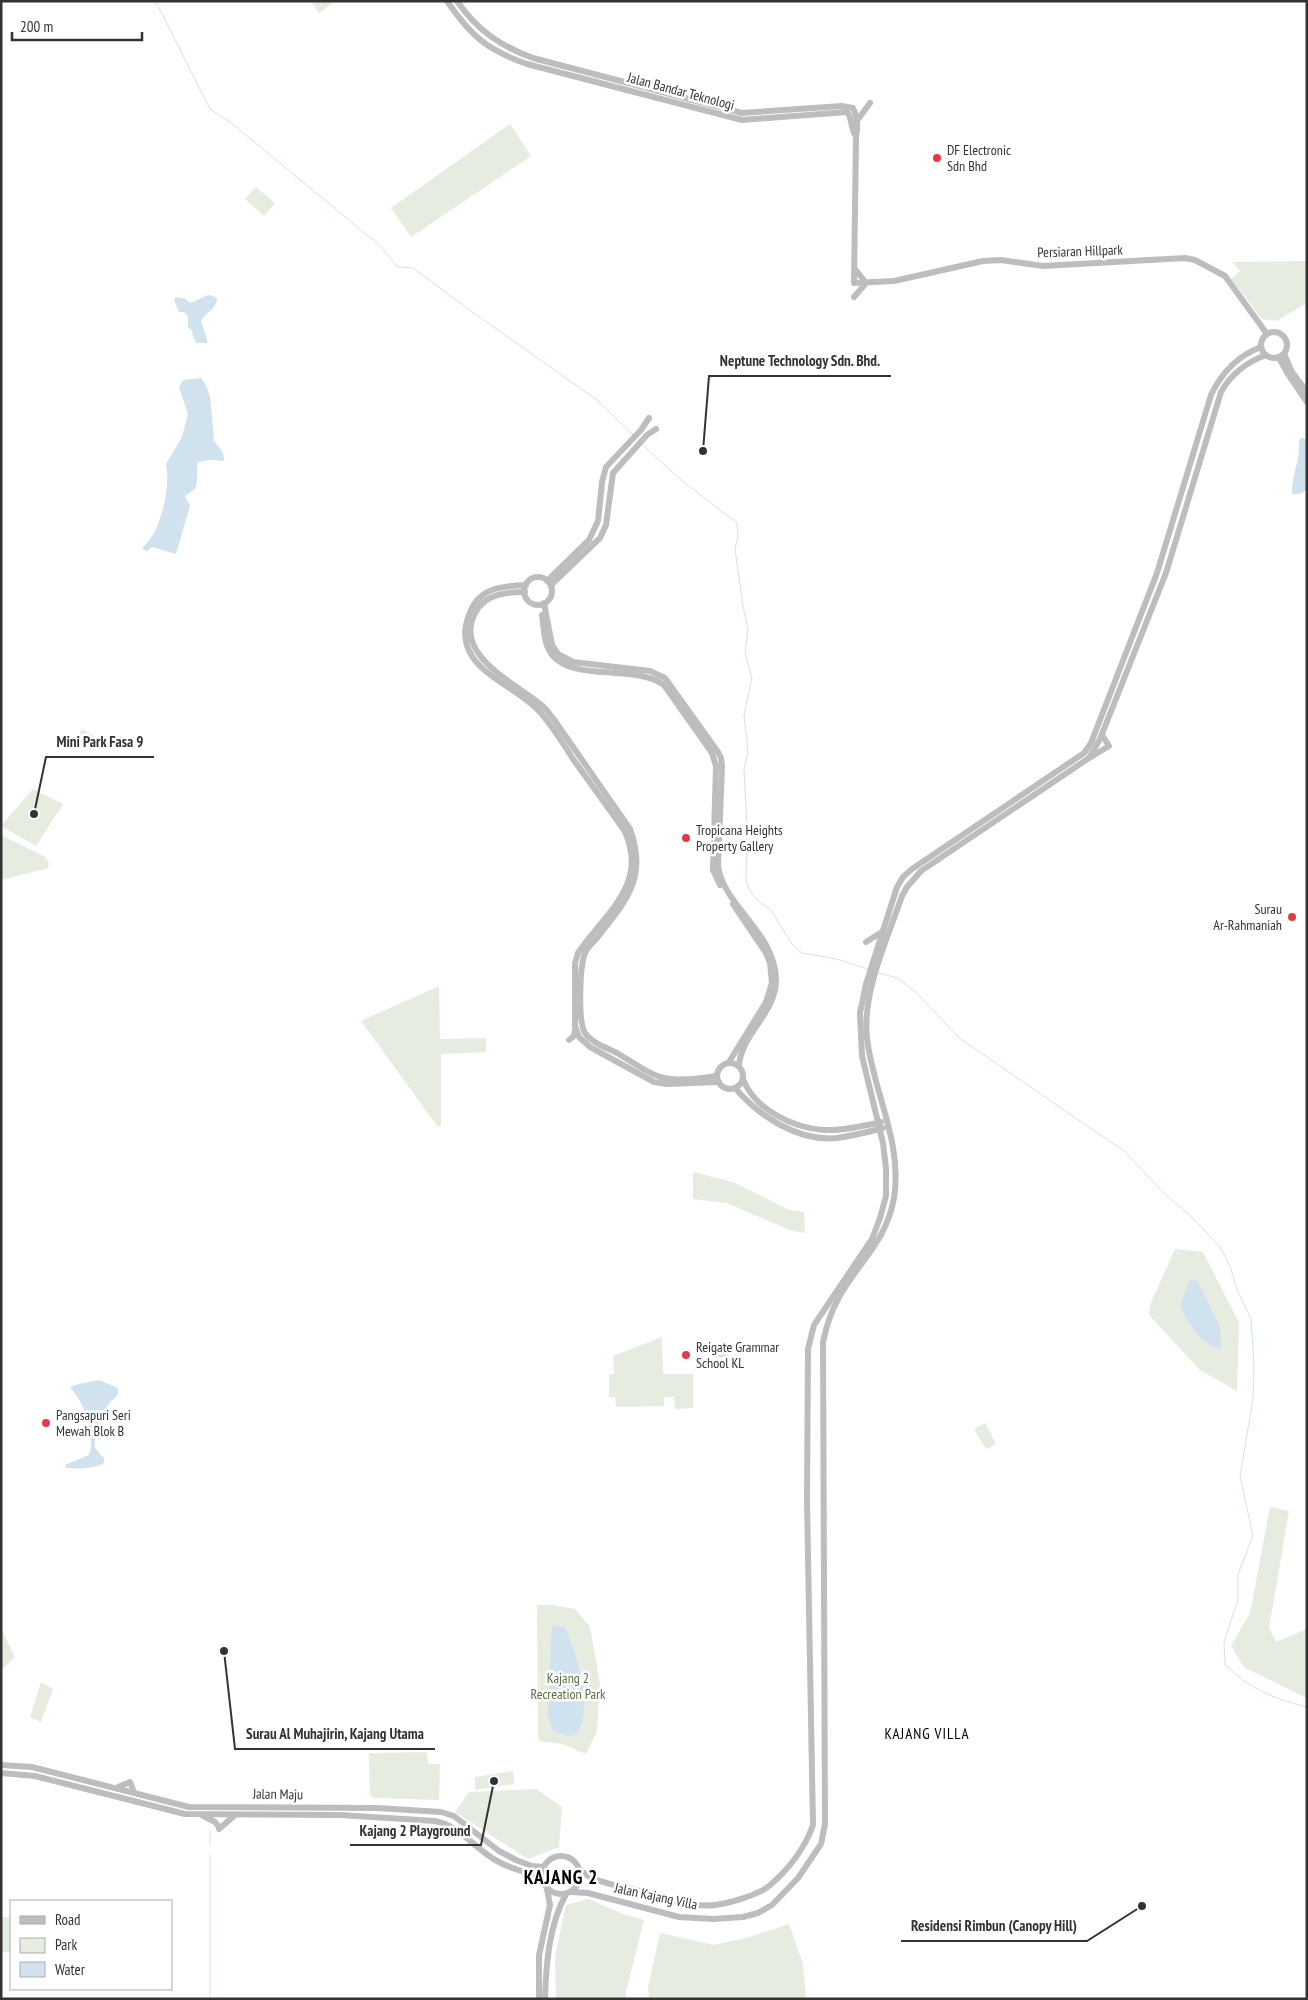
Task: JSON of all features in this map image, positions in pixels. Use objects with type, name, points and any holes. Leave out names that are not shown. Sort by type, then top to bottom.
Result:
[{"type":"street","name":"Jalan Bandar Teknologi","points":[[447,1],[466,29],[479,40],[510,58],[527,64],[742,120],[847,112],[856,136]]},
{"type":"street","name":"Jalan Bandar Teknologi","points":[[457,1],[485,34],[516,52],[533,58],[742,113],[842,106],[852,108],[856,122]]},
{"type":"street","points":[[854,297],[866,283],[854,269],[856,122],[870,103]]},
{"type":"street","name":"Persiaran Hillpark","points":[[854,269],[854,283],[866,283],[894,281],[983,261],[998,260],[1043,266],[1185,258],[1195,260],[1216,270],[1266,336]]},
{"type":"street","points":[[1266,355],[1262,347],[1266,336],[1277,332],[1284,338],[1287,346],[1281,356]]},
{"type":"street","points":[[878,958],[883,931],[897,887],[903,877],[912,869],[1084,753],[1092,740],[1157,572],[1209,400],[1224,372],[1249,352],[1262,347]]},
{"type":"street","points":[[1089,758],[1102,735],[1166,573],[1217,404],[1226,383],[1252,360],[1266,355],[1281,356]]},
{"type":"street","points":[[1281,356],[1307,392]]},
{"type":"street","points":[[1281,356],[1288,374],[1307,402]]},
{"type":"street","points":[[549,583],[600,538],[606,525],[613,473],[644,432],[649,418]]},
{"type":"street","points":[[549,583],[589,540],[594,532],[598,521],[602,482],[606,467],[619,452],[644,432],[656,429]]},
{"type":"street","points":[[1193,483],[1190,477],[1194,454]]},
{"type":"street","points":[[1183,490],[1193,483]]},
{"type":"street","points":[[1157,572],[1166,573]]},
{"type":"street","points":[[536,578],[549,583],[551,596],[542,604],[536,604],[528,600],[525,588],[530,580],[536,578]]},
{"type":"street","points":[[525,588],[493,588],[480,597],[472,606],[467,619],[466,631],[467,643],[472,657],[481,668],[539,711],[624,830],[632,851],[631,876],[626,889],[578,953],[575,963],[574,1036],[569,1040]]},
{"type":"street","points":[[525,588],[492,596],[480,606],[471,623],[471,637],[475,650],[487,664],[542,705],[555,721],[630,829],[638,856],[636,878],[630,893],[614,917],[586,951],[581,964],[581,1019],[584,1030],[586,1035],[597,1043],[661,1077],[718,1079]]},
{"type":"street","points":[[542,604],[546,644],[556,660],[576,668],[658,680],[664,685],[715,760],[713,870],[715,878],[766,953],[772,973],[770,992],[766,1002],[729,1062]]},
{"type":"street","points":[[542,604],[552,645],[558,654],[574,662],[650,671],[665,678],[721,758],[718,865],[721,880],[768,948],[775,968],[776,980],[771,1002],[745,1044],[739,1065]]},
{"type":"street","points":[[868,984],[902,896],[921,871],[1109,746],[1102,735]]},
{"type":"street","points":[[878,958],[874,950],[867,943],[883,931]]},
{"type":"street","name":"Jalan Kajang Villa","points":[[580,1870],[592,1879],[680,1902],[714,1905],[742,1899],[768,1887],[785,1870],[804,1846],[813,1825],[807,1502],[808,1349],[814,1326],[872,1239],[886,1196],[886,1169],[883,1143],[865,1074],[861,1047],[860,1013],[868,984]]},
{"type":"street","name":"Jalan Kajang Villa","points":[[568,1893],[588,1893],[679,1917],[713,1920],[743,1917],[758,1913],[772,1905],[798,1878],[821,1844],[825,1830],[823,1342],[837,1299],[878,1242],[889,1220],[894,1196],[893,1146],[873,1073],[867,1038],[868,984]]},
{"type":"street","points":[[575,1026],[580,1037],[590,1047],[654,1082],[676,1084],[718,1079]]},
{"type":"street","points":[[875,1109],[866,1128],[836,1138],[804,1134],[773,1121],[759,1112],[735,1088],[726,1088],[718,1079],[718,1069],[723,1064],[729,1062],[739,1065],[742,1069],[747,1090],[754,1098],[776,1115],[809,1128],[826,1130],[866,1128],[888,1123]]},
{"type":"street","points":[[735,1088],[743,1079]]},
{"type":"street","points":[[866,1128],[878,1136],[883,1143]]},
{"type":"street","name":"Jalan Maju","points":[[1,1765],[23,1766],[134,1792],[181,1806],[377,1808],[441,1812],[454,1816],[499,1851],[532,1866],[543,1867]]},
{"type":"street","name":"Jalan Maju","points":[[1,1773],[35,1776],[171,1812],[340,1815],[442,1822],[458,1831],[483,1853],[497,1862],[512,1869],[542,1877]]},
{"type":"street","points":[[202,1806],[219,1814],[234,1806]]},
{"type":"street","points":[[201,1814],[214,1822],[219,1828],[236,1814]]},
{"type":"street","points":[[537,1999],[539,1955],[550,1905],[547,1889],[542,1877],[543,1867],[549,1860],[562,1856],[574,1860],[580,1870],[579,1882],[568,1893],[559,1907],[548,1959],[547,1999]]},
{"type":"street","points":[[547,1889],[552,1893],[568,1893]]},
{"type":"green space","points":[[311,1],[336,1],[319,13]]},
{"type":"green space","points":[[510,124],[531,156],[411,237],[391,208]]},
{"type":"green space","points":[[256,187],[275,203],[264,216],[245,199]]},
{"type":"green space","points":[[1307,261],[1307,303],[1276,321],[1262,319],[1231,279],[1240,271],[1232,262]]},
{"type":"green space","points":[[82,729],[98,738],[92,749],[76,740]]},
{"type":"green space","points":[[33,789],[63,804],[36,846],[1,826]]},
{"type":"green space","points":[[1,835],[45,857],[49,863],[48,868],[1,880]]},
{"type":"green space","points":[[439,986],[440,1039],[486,1038],[486,1052],[441,1054],[441,1126],[438,1127],[361,1021]]},
{"type":"green space","points":[[693,1172],[733,1182],[789,1210],[804,1212],[805,1233],[790,1230],[726,1203],[693,1199]]},
{"type":"green space","points":[[1175,1249],[1203,1252],[1239,1323],[1237,1391],[1200,1370],[1149,1315],[1150,1305]]},
{"type":"green space","points":[[662,1337],[663,1374],[693,1374],[693,1408],[675,1409],[674,1397],[664,1397],[664,1406],[616,1407],[615,1397],[609,1397],[609,1374],[614,1374],[613,1356]]},
{"type":"green space","points":[[985,1423],[996,1444],[986,1449],[974,1429]]},
{"type":"green space","points":[[1270,1507],[1289,1511],[1269,1628],[1276,1642],[1307,1629],[1307,1698],[1245,1668],[1231,1646],[1250,1613]]},
{"type":"green space","name":"Kajang 2 Recreation Park","points":[[537,1605],[553,1605],[575,1609],[590,1627],[600,1684],[597,1731],[586,1754],[562,1744],[540,1741],[538,1737]]},
{"type":"green space","points":[[1,1628],[15,1657],[1,1670]]},
{"type":"green space","points":[[41,1682],[53,1689],[41,1722],[30,1717]]},
{"type":"green space","points":[[427,1752],[428,1764],[440,1764],[439,1800],[374,1798],[370,1794],[369,1753]]},
{"type":"green space","points":[[513,1771],[514,1784],[475,1790],[475,1777]]},
{"type":"green space","points":[[536,1789],[562,1807],[559,1847],[528,1859],[455,1812],[469,1792]]},
{"type":"green space","points":[[588,1899],[623,1914],[644,1920],[626,1992],[626,1999],[556,1999],[555,1956],[566,1905]]},
{"type":"green space","points":[[1,1917],[10,1917],[10,1952],[1,1952]]},
{"type":"green space","points":[[789,1924],[803,1964],[806,1999],[649,1999],[648,1987],[660,1933],[714,1945],[750,1937]]},
{"type":"water","points":[[210,295],[217,298],[216,302],[201,321],[207,343],[196,343],[191,329],[188,328],[188,316],[184,312],[179,312],[174,300],[176,297],[186,299],[190,303]]},
{"type":"water","points":[[201,378],[210,396],[214,440],[222,451],[224,461],[210,460],[198,462],[196,488],[185,496],[190,506],[176,554],[152,547],[147,551],[142,549],[155,532],[164,506],[167,489],[166,464],[182,437],[188,414],[179,387],[183,380]]},
{"type":"water","points":[[1302,437],[1307,441],[1307,490],[1299,494],[1292,494],[1299,454],[1299,441]]},
{"type":"water","points":[[1190,1280],[1197,1280],[1220,1327],[1221,1349],[1214,1347],[1201,1338],[1191,1326],[1180,1305]]},
{"type":"water","points":[[718,1343],[729,1343],[728,1357],[718,1357]]},
{"type":"water","points":[[99,1380],[118,1388],[117,1396],[104,1412],[95,1442],[97,1451],[104,1458],[104,1463],[91,1467],[66,1468],[65,1465],[89,1455],[91,1448],[90,1430],[84,1410],[75,1393],[70,1388],[74,1385]]},
{"type":"water","points":[[552,1626],[565,1627],[577,1659],[583,1685],[584,1713],[582,1722],[575,1734],[569,1736],[552,1729],[548,1715]]},
{"type":"waterway","points":[[152,1],[157,4],[210,109],[230,122],[378,244],[398,267],[413,268],[597,400],[633,435]]},
{"type":"waterway","points":[[643,445],[680,479],[737,523],[738,537],[735,549],[748,629],[745,653],[752,678],[744,715],[748,751],[744,769],[747,828],[746,879],[749,889],[757,900],[771,910],[792,944],[802,953],[837,959],[868,969]]},
{"type":"waterway","points":[[879,973],[897,978],[916,992],[959,1038],[1124,1151],[1220,1247],[1230,1266],[1238,1292],[1251,1319],[1254,1366],[1253,1399],[1240,1476],[1253,1536],[1238,1574],[1238,1599],[1224,1642],[1225,1664],[1243,1680],[1262,1692],[1307,1707]]},
{"type":"waterway","points":[[210,1831],[210,1845]]},
{"type":"waterway","points":[[210,1855],[210,1999]]},
{"type":"place","name":"DF Electronic Sdn Bhd","points":[[937,158]]},
{"type":"place","name":"Neptune Technology Sdn. Bhd.","points":[[703,451]]},
{"type":"place","name":"Mini Park Fasa 9","points":[[34,814]]},
{"type":"place","name":"Tropicana Heights Property Gallery","points":[[686,838]]},
{"type":"place","name":"Surau Ar-Rahmaniah","points":[[1292,917]]},
{"type":"place","name":"Reigate Grammar School KL","points":[[686,1355]]},
{"type":"place","name":"Pangsapuri Seri Mewah Blok B","points":[[46,1423]]},
{"type":"place","name":"Surau Al Muhajirin, Kajang Utama","points":[[224,1651]]},
{"type":"place","name":"Kajang 2 Playground","points":[[494,1781]]},
{"type":"place","name":"Residensi Rimbun (Canopy Hill)","points":[[1142,1906]]},
{"type":"district","name":"KAJANG VILLA","points":[[927,1733]]},
{"type":"district","name":"KAJANG 2","points":[[561,1877]]}]
